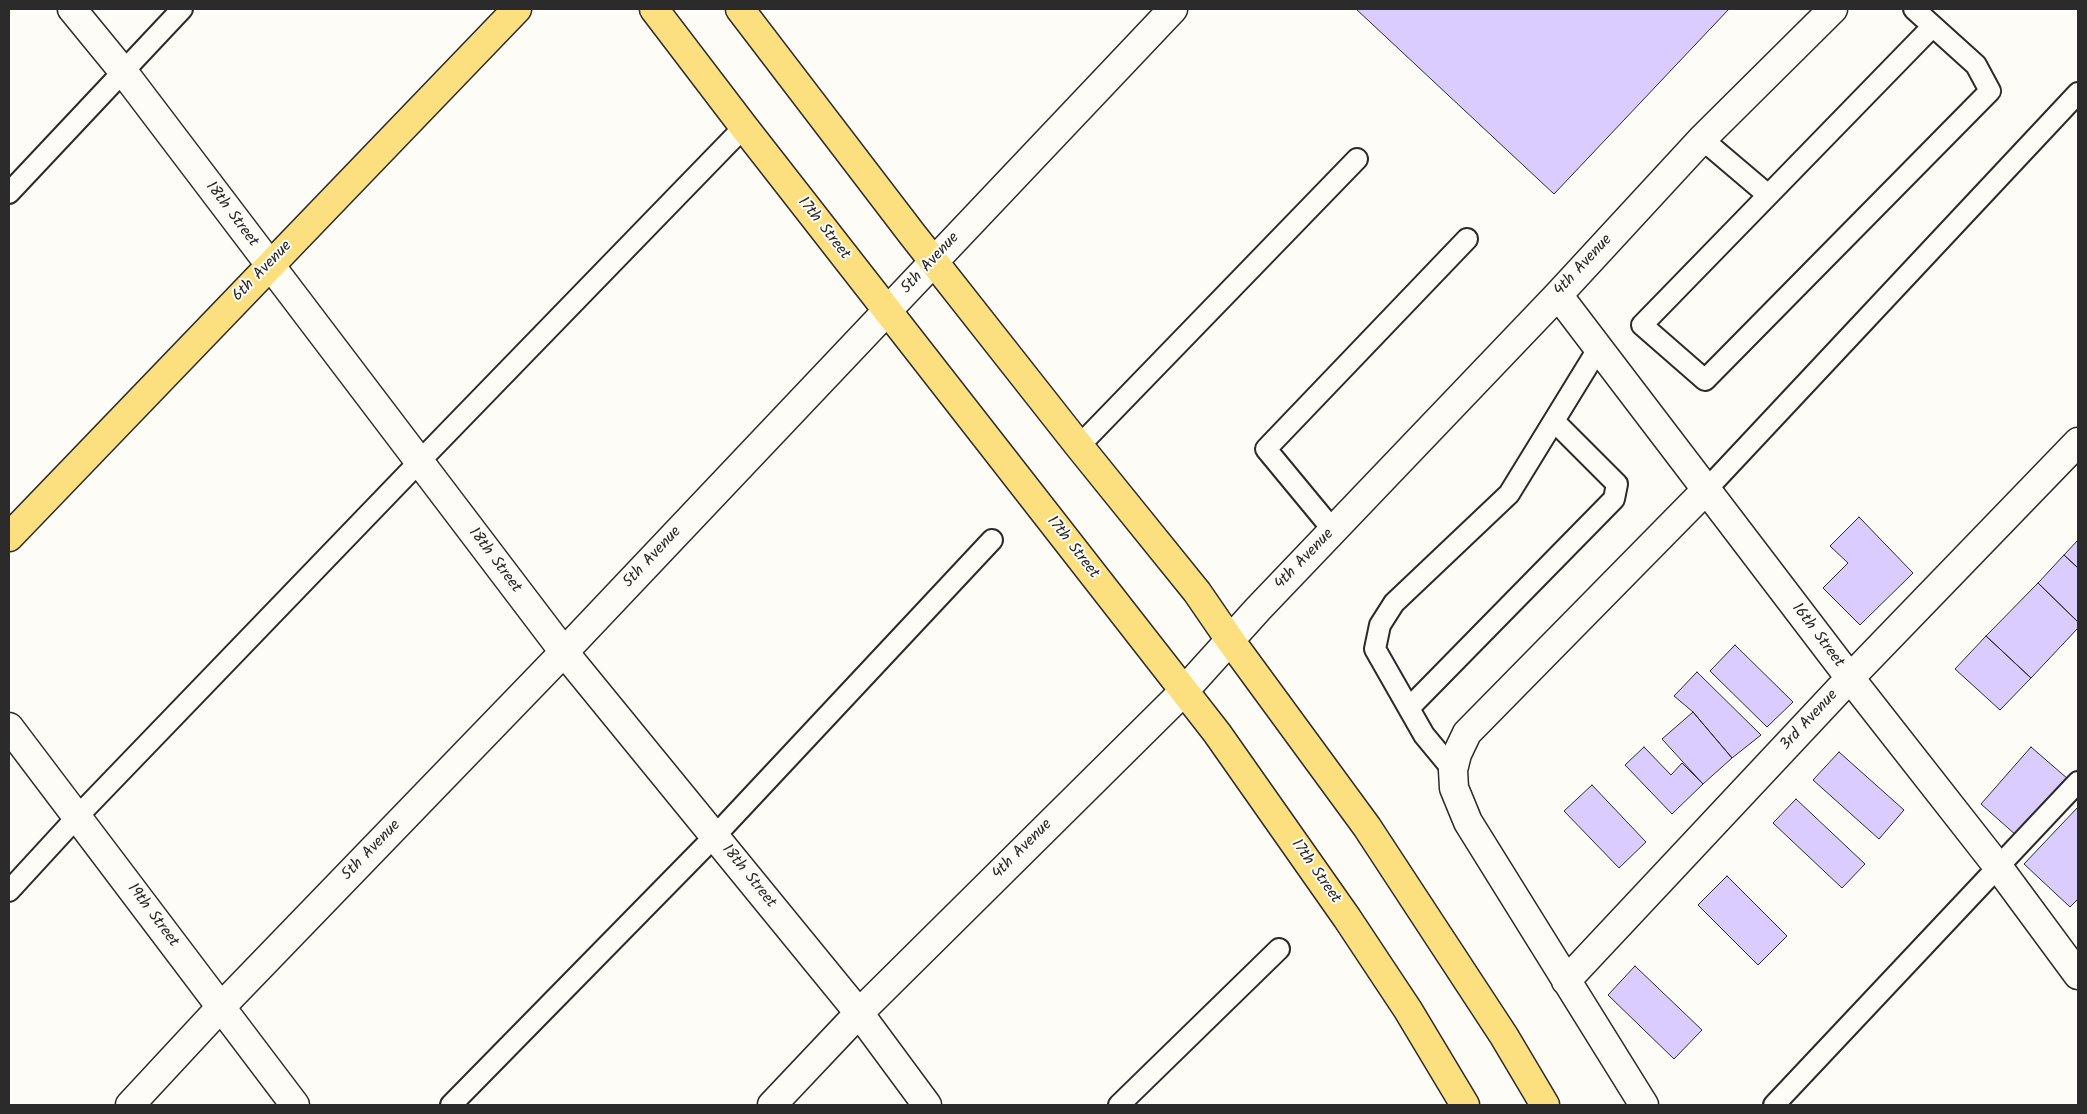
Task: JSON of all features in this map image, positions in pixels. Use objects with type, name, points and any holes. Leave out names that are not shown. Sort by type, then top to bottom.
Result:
[{"type":"main road","name":"6th Avenue","points":[[9,536],[517,9]]},
{"type":"main road","name":"17th Street","points":[[654,9],[1217,733],[1347,918],[1408,1010],[1460,1103]]},
{"type":"main road","points":[[740,9],[1079,446],[1197,592],[1367,827],[1504,1036],[1545,1105]]},
{"type":"street","name":"18th Street","points":[[72,9],[122,70],[564,652],[859,1013],[928,1105]]},
{"type":"street","name":"5th Avenue","points":[[130,1105],[564,652],[1173,9]]},
{"type":"street","name":"4th Avenue","points":[[772,1105],[859,1013],[1184,691],[1230,640],[1558,295],[1702,139],[1833,9]]},
{"type":"street","name":"16th Street","points":[[1558,295],[1850,678],[1999,868],[2078,975]]},
{"type":"street","name":"3rd Avenue","points":[[1566,981],[1850,678],[2078,442]]},
{"type":"street","points":[[1644,1105],[1468,822],[1454,788],[1452,770],[1467,732],[1706,490]]},
{"type":"street","name":"19th Street","points":[[9,727],[295,1105]]},
{"type":"lane","points":[[9,193],[122,70],[182,9]]},
{"type":"lane","points":[[1914,9],[1976,65],[1990,91],[1705,380],[1642,325],[1932,27]]},
{"type":"lane","points":[[1706,490],[2078,93]]},
{"type":"lane","points":[[9,891],[77,817],[744,127]]},
{"type":"lane","points":[[1702,139],[1768,195]]},
{"type":"lane","points":[[1079,446],[1357,159]]},
{"type":"lane","points":[[1334,530],[1266,449],[1467,239]]},
{"type":"lane","points":[[1452,770],[1424,735],[1375,649],[1380,626],[1394,603],[1509,494],[1598,349]]},
{"type":"lane","points":[[1409,708],[1614,499],[1617,484],[1554,421]]},
{"type":"lane","points":[[451,1105],[714,836],[992,540]]},
{"type":"lane","points":[[1774,1105],[2078,782]]},
{"type":"lane","points":[[1119,1105],[1279,949]]},
{"type":"building","points":[[1356,9],[1729,9],[1554,194]]},
{"type":"building","points":[[1859,517],[1913,573],[1860,625],[1823,588],[1848,563],[1830,546]]},
{"type":"building","points":[[2078,540],[2078,568],[2064,555]]},
{"type":"building","points":[[2064,555],[2078,568],[2078,622],[2038,583]]},
{"type":"building","points":[[2038,583],[2078,622],[2078,628],[2031,678],[1986,636]]},
{"type":"building","points":[[1986,636],[2031,678],[2000,710],[1955,669]]},
{"type":"building","points":[[1735,645],[1793,702],[1767,727],[1710,671]]},
{"type":"building","points":[[1697,672],[1761,735],[1732,758],[1693,712],[1674,696]]},
{"type":"building","points":[[1693,712],[1732,758],[1703,784],[1662,739]]},
{"type":"building","points":[[1644,747],[1671,775],[1682,763],[1703,784],[1672,814],[1625,765]]},
{"type":"building","points":[[2031,747],[2068,779],[2017,836],[1981,804]]},
{"type":"building","points":[[1839,752],[1904,810],[1879,839],[1813,780]]},
{"type":"building","points":[[1592,785],[1646,842],[1619,868],[1564,811]]},
{"type":"building","points":[[1796,799],[1865,864],[1842,888],[1773,823]]},
{"type":"building","points":[[2078,807],[2078,899],[2070,907],[2024,864]]},
{"type":"building","points":[[1727,876],[1787,936],[1758,965],[1698,905]]},
{"type":"building","points":[[1635,966],[1702,1030],[1674,1059],[1608,995]]}]
